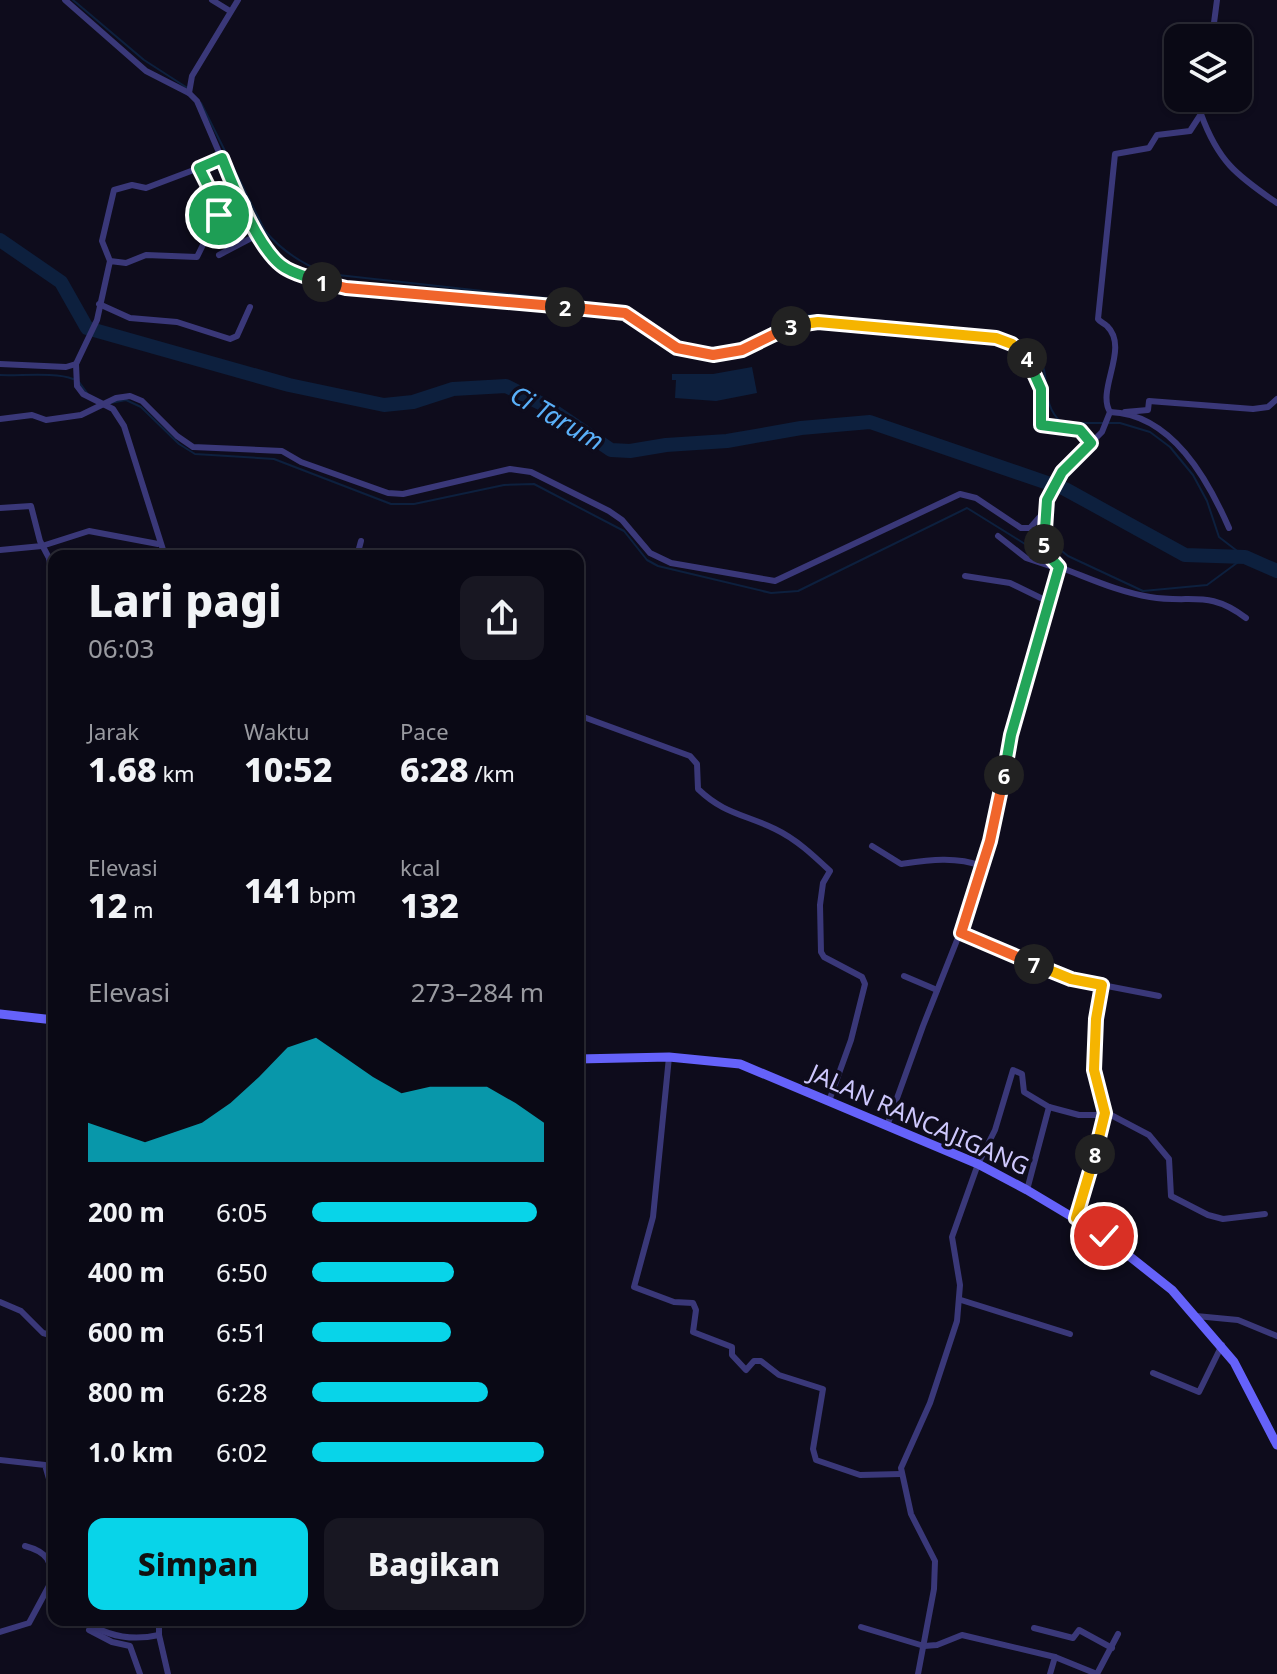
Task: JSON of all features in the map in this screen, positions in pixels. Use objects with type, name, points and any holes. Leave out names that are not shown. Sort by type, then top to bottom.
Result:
[{"type":"main road","points":[[0,1014],[48,1019]]},
{"type":"main road","name":"JALAN RANCAJIGANG","points":[[584,1059],[669,1057],[740,1064],[978,1164],[1027,1190],[1076,1218],[1138,1260],[1196,1316],[1222,1345],[1277,1445]]},
{"type":"street","points":[[65,0],[146,71],[190,91],[207,119],[242,206],[280,264],[332,285],[614,311],[630,316],[677,348],[713,355],[736,352],[791,325],[807,322],[996,338],[1018,349],[1033,366],[1041,389],[1041,420],[1080,430],[1091,443]]},
{"type":"street","points":[[212,0],[230,11]]},
{"type":"street","points":[[190,91],[192,76],[238,0]]},
{"type":"street","points":[[1214,24],[1217,0]]},
{"type":"street","points":[[1201,114],[1212,144],[1222,158],[1246,182],[1277,203]]},
{"type":"street","points":[[1201,114],[1190,131],[1157,135],[1149,148],[1115,154],[1098,319],[1109,328],[1114,344],[1114,369],[1105,401],[1112,413],[1141,420],[1171,439],[1190,458],[1215,495],[1229,528]]},
{"type":"street","points":[[162,550],[133,450],[118,416],[108,403],[83,394],[77,386],[76,364],[97,320],[110,261],[102,241],[113,191],[132,185],[148,188],[181,172],[222,158]]},
{"type":"street","points":[[110,261],[128,263],[146,255],[197,257],[219,212],[199,168]]},
{"type":"street","points":[[219,255],[259,234]]},
{"type":"street","points":[[99,304],[130,318],[177,322],[230,339],[237,336],[250,307]]},
{"type":"street","points":[[0,364],[66,367],[76,364]]},
{"type":"street","points":[[0,419],[32,415],[49,420],[85,414],[125,396],[142,401],[177,436],[193,447],[282,451],[301,462],[388,493],[403,494],[510,469],[531,472],[609,511],[622,520],[650,553],[671,563],[775,581],[960,494],[976,498],[1021,528],[1030,528],[1044,512]]},
{"type":"street","points":[[1112,413],[1148,410],[1149,401],[1253,409],[1266,408],[1277,399]]},
{"type":"street","points":[[1059,568],[1044,548],[1047,500],[1062,472],[1103,430],[1112,413]]},
{"type":"street","points":[[0,508],[31,506],[42,546],[48,554]]},
{"type":"street","points":[[0,550],[42,546],[89,531],[158,544]]},
{"type":"street","points":[[998,536],[1026,558],[1112,588],[1149,597],[1221,601],[1246,618]]},
{"type":"street","points":[[359,550],[361,541]]},
{"type":"street","points":[[887,1126],[961,933],[982,866],[999,802],[1011,735],[1059,568]]},
{"type":"street","points":[[965,576],[1010,583],[1049,602]]},
{"type":"street","points":[[584,717],[690,756],[697,764],[698,789],[722,809],[777,829],[808,850],[830,871],[822,887],[820,905],[821,952],[862,977],[865,984],[851,1040],[829,1101]]},
{"type":"street","points":[[872,846],[901,864],[935,859],[968,861],[982,866]]},
{"type":"street","points":[[961,933],[1057,974],[1159,996]]},
{"type":"street","points":[[904,976],[937,990]]},
{"type":"street","points":[[1076,1218],[1105,1113],[1094,1070],[1096,1019],[1102,985]]},
{"type":"street","points":[[669,1057],[653,1217],[634,1287],[672,1301],[695,1304],[693,1332],[732,1347],[731,1355],[746,1370],[754,1361],[761,1361],[779,1375],[823,1389],[813,1449],[816,1460],[860,1475],[902,1477]]},
{"type":"street","points":[[918,1674],[935,1576],[931,1550],[914,1523],[902,1477],[903,1464],[935,1389],[961,1300],[952,1242],[1015,1069],[1022,1076],[1024,1092],[1049,1107],[1079,1115],[1105,1113],[1149,1135],[1167,1155],[1173,1198],[1223,1219],[1265,1214]]},
{"type":"street","points":[[1027,1190],[1049,1107]]},
{"type":"street","points":[[961,1300],[1070,1334]]},
{"type":"street","points":[[0,1302],[21,1311],[48,1334]]},
{"type":"street","points":[[1196,1316],[1238,1320],[1277,1336]]},
{"type":"street","points":[[1153,1373],[1199,1392],[1222,1345]]},
{"type":"street","points":[[0,1460],[45,1465],[48,1476]]},
{"type":"street","points":[[25,1546],[39,1550],[48,1558]]},
{"type":"street","points":[[0,1632],[29,1623],[48,1593]]},
{"type":"street","points":[[96,1626],[135,1640],[159,1635]]},
{"type":"street","points":[[159,1626],[168,1674]]},
{"type":"street","points":[[861,1627],[924,1646],[937,1645],[962,1635],[1055,1657],[1098,1674],[1118,1634]]},
{"type":"street","points":[[1034,1628],[1073,1638],[1079,1630],[1112,1648]]},
{"type":"street","points":[[89,1630],[112,1642],[130,1646],[140,1674]]},
{"type":"street","points":[[1050,1674],[1055,1657]]},
{"type":"water","points":[[752,367],[757,393],[716,401],[675,398],[676,380],[672,380],[672,374],[713,374]]},
{"type":"waterway","points":[[73,0],[144,60],[189,89]]},
{"type":"waterway","points":[[201,103],[265,231],[294,257],[329,274],[610,305],[681,342],[709,351],[735,349],[809,315],[996,332],[1019,340],[1034,350],[1041,361],[1048,399],[1062,423],[1120,423],[1150,432],[1170,447],[1193,475],[1207,501],[1219,537],[1245,557],[1207,585],[1143,591],[1047,543]]},
{"type":"waterway","name":"Ci Tarum","points":[[0,240],[61,282],[87,328],[289,385],[384,405],[413,402],[453,389],[506,386],[548,407],[611,450],[630,451],[727,441],[801,428],[870,422],[1065,489],[1185,555],[1245,557],[1277,571]]},
{"type":"waterway","points":[[0,375],[48,375],[73,379]]},
{"type":"waterway","points":[[79,382],[87,393]]},
{"type":"waterway","points":[[110,403],[126,400],[141,407],[179,444],[195,454],[274,459],[391,504],[414,504],[504,485],[534,484],[624,531],[647,560],[658,566],[771,593],[798,591],[967,508],[1033,549],[1040,543]]},
{"type":"route","points":[[219,215],[217,204],[199,168],[222,158],[242,206],[275,259],[292,271],[332,285],[625,313],[677,348],[713,355],[742,350],[791,325],[807,322],[996,338],[1012,344],[1024,355],[1039,380],[1041,425],[1080,430],[1091,443],[1062,472],[1044,507],[1044,548],[1059,567],[1011,735],[990,841],[961,933],[1057,974],[1102,985],[1096,1019],[1094,1070],[1105,1113],[1076,1218],[1104,1236]]}]
